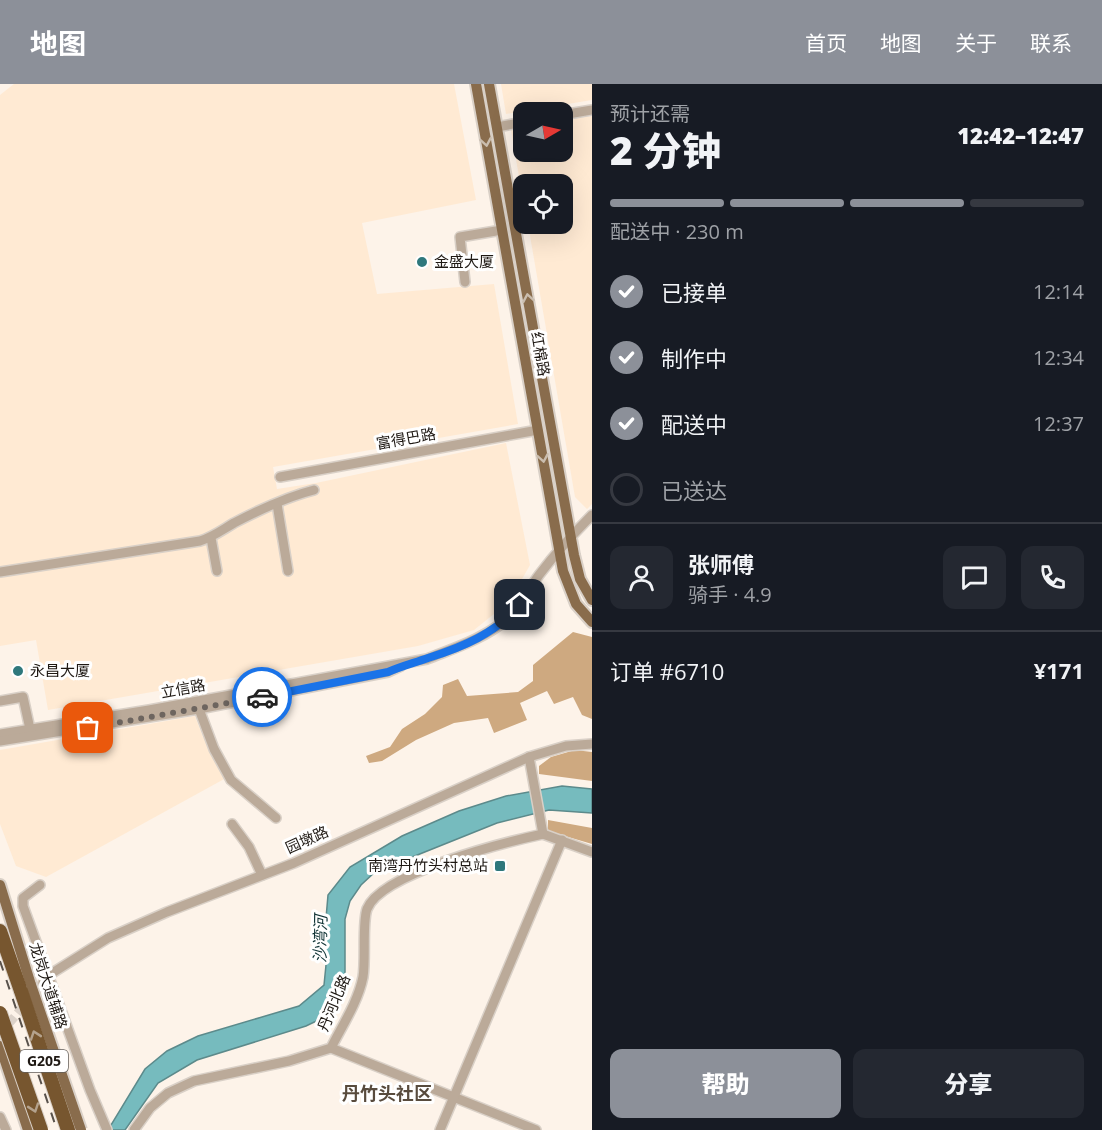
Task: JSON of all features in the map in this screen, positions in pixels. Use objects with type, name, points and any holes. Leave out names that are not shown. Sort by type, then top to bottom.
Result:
[{"type":"highway","name":"G205","points":[[0,931],[26,988],[52,1083],[68,1130]]},
{"type":"highway","name":"G205","points":[[0,1013],[41,1130]]},
{"type":"highway","points":[[52,1083],[79,1130]]},
{"type":"main road","name":"红棉路","points":[[476,84],[560,552],[568,587],[576,604],[592,622]]},
{"type":"main road","name":"红棉路","points":[[489,84],[571,539],[580,579],[592,600]]},
{"type":"main road","name":"龙岗大道辅路","points":[[0,885],[26,988],[79,1130]]},
{"type":"main road","points":[[0,1046],[28,1130]]},
{"type":"street","points":[[573,113],[592,110]]},
{"type":"street","points":[[497,126],[513,124]]},
{"type":"street","points":[[465,282],[460,237],[502,230]]},
{"type":"street","name":"富得巴路","points":[[280,477],[538,430]]},
{"type":"street","points":[[0,572],[177,546],[211,538],[232,525],[294,495],[314,490]]},
{"type":"street","points":[[277,504],[288,571]]},
{"type":"street","name":"立信路","points":[[0,734],[150,714],[200,710],[387,665],[406,664],[427,659],[468,643],[490,632],[508,619],[539,575],[592,515]]},
{"type":"street","points":[[211,538],[217,571]]},
{"type":"street","name":"立信路","points":[[0,741],[320,682]]},
{"type":"street","points":[[0,701],[23,697],[30,729]]},
{"type":"street","points":[[200,710],[214,749],[231,780],[276,818]]},
{"type":"street","name":"园墩路","points":[[46,979],[108,938],[167,912],[294,863],[529,757],[566,746],[592,744]]},
{"type":"street","points":[[529,757],[543,834],[592,852]]},
{"type":"street","points":[[232,824],[249,847],[262,875]]},
{"type":"street","name":"丹河北路","points":[[134,1130],[150,1108],[168,1093],[194,1081],[289,1061],[331,1048],[362,981],[367,910],[376,895],[394,883],[471,852],[543,834]]},
{"type":"street","points":[[440,1130],[562,840]]},
{"type":"street","points":[[40,885],[23,898],[23,906],[46,979],[107,1130]]},
{"type":"street","points":[[331,1048],[536,1130]]},
{"type":"street","points":[[0,1117],[6,1130]]},
{"type":"shaded area","points":[[14,84],[454,84],[476,200],[362,223],[377,294],[494,284],[518,424],[273,467],[277,489],[506,443],[530,565],[509,602],[474,630],[418,646],[48,710],[36,640],[0,646],[0,95]]},
{"type":"shaded area","points":[[501,84],[592,84],[592,100],[573,103],[513,102],[513,113],[506,114]]},
{"type":"shaded area","points":[[592,116],[592,504],[587,509],[575,497],[530,234],[573,234],[573,174],[519,174],[516,162],[573,162],[573,119]]},
{"type":"shaded area","points":[[573,632],[592,637],[592,719],[582,715],[573,697],[554,704],[547,691],[520,703],[527,720],[494,733],[488,718],[454,723],[416,740],[382,761],[369,763],[366,756],[390,747],[402,729],[425,714],[442,697],[443,685],[458,679],[467,696],[518,692],[533,681],[533,665]]},
{"type":"shaded area","points":[[195,716],[203,737],[226,778],[46,877],[16,866],[0,824],[0,750]]},
{"type":"shaded area","points":[[575,750],[592,752],[592,781],[539,774],[539,766],[551,757]]},
{"type":"shaded area","points":[[548,820],[592,828],[592,844],[548,831]]},
{"type":"water","points":[[562,786],[592,789],[592,813],[549,810],[497,823],[375,872],[361,885],[350,901],[345,919],[345,984],[329,1015],[306,1026],[197,1060],[158,1083],[125,1130],[108,1130],[145,1069],[167,1051],[198,1036],[299,1006],[324,985],[328,895],[350,867],[402,836],[459,811],[506,796]]},
{"type":"tunnel","points":[[0,1034],[43,983]]},
{"type":"railway","points":[[0,961],[57,1130]]},
{"type":"way so far","points":[[88,728],[200,710],[262,697]]},
{"type":"place","name":"金盛大厦","points":[[422,262]]},
{"type":"place","name":"永昌大厦","points":[[18,671]]},
{"type":"place","name":"南湾丹竹头村总站","points":[[500,866]]},
{"type":"district","name":"丹竹头社区","points":[[387,1094]]},
{"type":"route","points":[[262,697],[388,672],[406,664],[427,659],[490,632],[508,619],[520,605]]},
{"type":"water label","name":"沙湾河","points":[[320,939]]}]
